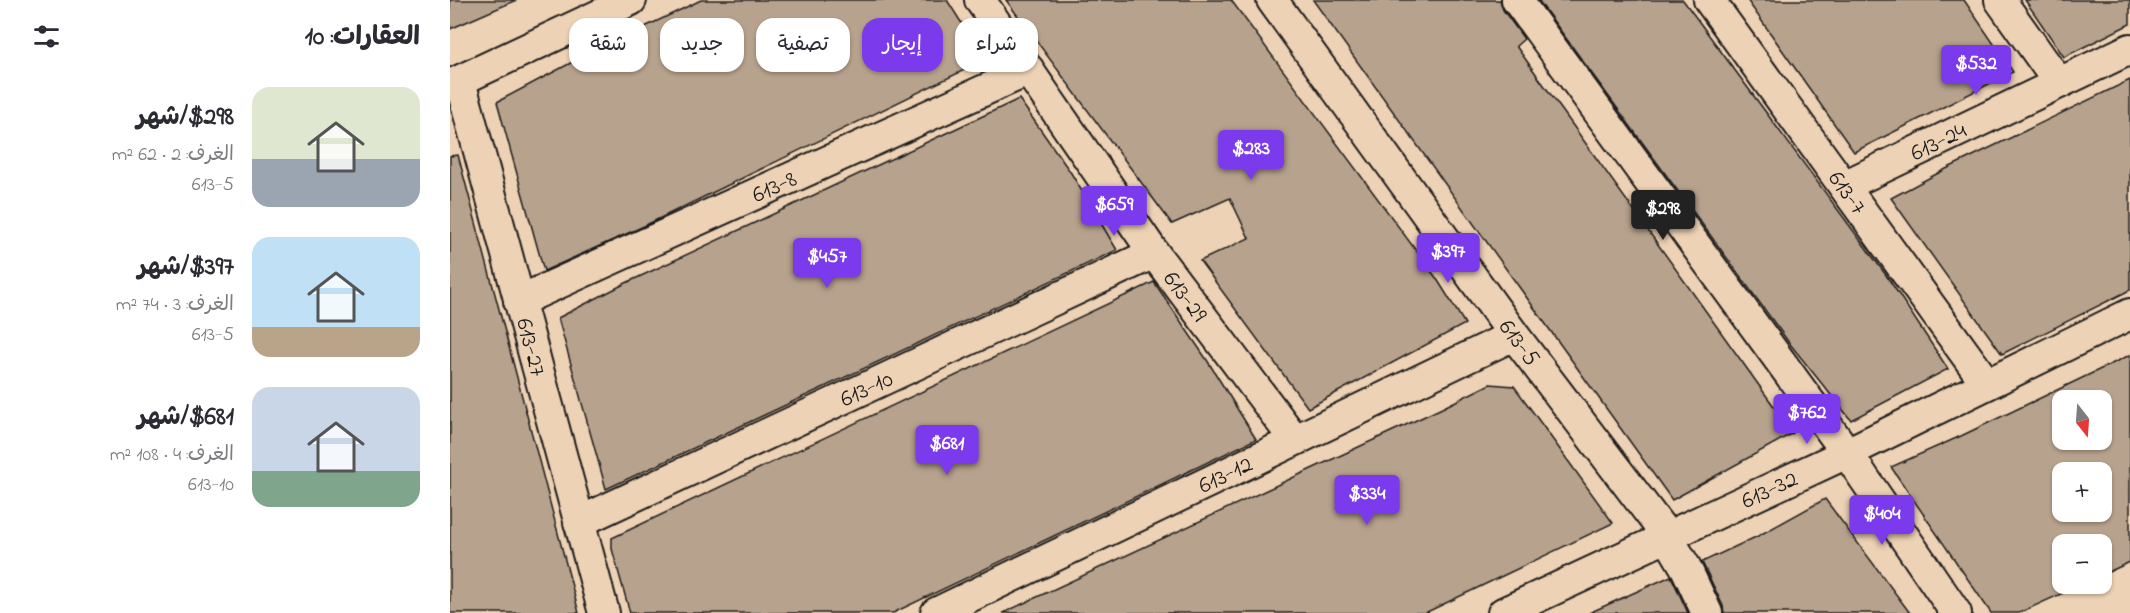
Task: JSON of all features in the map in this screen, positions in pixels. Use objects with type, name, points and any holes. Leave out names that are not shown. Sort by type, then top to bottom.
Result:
[{"type":"street","points":[[455,83],[631,0]]},
{"type":"street","name":"613-29","points":[[980,0],[993,18]]},
{"type":"street","name":"613-5","points":[[1272,0],[1514,335],[1667,536],[1686,568],[1707,613]]},
{"type":"street","points":[[1517,0],[1847,453],[1956,613]]},
{"type":"street","name":"613-7","points":[[1709,0],[1987,384]]},
{"type":"street","points":[[2000,0],[2059,83]]},
{"type":"street","name":"613-24","points":[[1844,186],[2130,49]]},
{"type":"street","name":"613-8","points":[[519,301],[1025,72]]},
{"type":"street","name":"613-29","points":[[1030,72],[1154,253],[1294,440]]},
{"type":"street","name":"613-27","points":[[455,83],[519,301],[604,613]]},
{"type":"street","name":"613-10","points":[[579,522],[1154,253]]},
{"type":"street","name":"613-32","points":[[1503,613],[1847,453],[2130,314]]},
{"type":"street","name":"613-12","points":[[951,610],[1294,440],[1514,335]]},
{"type":"building","points":[[450,0],[517,0],[450,29]]},
{"type":"building","points":[[701,0],[947,0],[958,18],[955,18],[955,72],[960,72],[644,226],[544,271],[497,102],[569,64],[569,72],[648,72],[648,25],[660,20],[660,72],[744,72],[744,18],[663,18]]},
{"type":"building","points":[[1006,0],[1231,0],[1437,279],[1465,324],[1308,408],[1200,261],[1249,238],[1230,198],[1172,224],[1038,43],[1038,18],[1019,18]]},
{"type":"building","points":[[1313,0],[1500,0],[1503,10],[1524,39],[1516,46],[1793,433],[1672,500]]},
{"type":"building","points":[[1538,0],[1683,0],[1886,275],[1948,369],[1851,420],[1790,344]]},
{"type":"building","points":[[1747,0],[1964,0],[2013,72],[1854,152]]},
{"type":"building","points":[[2025,0],[2130,0],[2130,24],[2064,57]]},
{"type":"building","points":[[2130,80],[2130,290],[2002,354],[1891,198]]},
{"type":"building","points":[[1019,99],[1071,173],[1117,250],[606,489],[558,318],[626,283]]},
{"type":"building","points":[[458,155],[579,613],[450,613],[450,156]]},
{"type":"building","points":[[1154,282],[1207,360],[1256,439],[893,613],[630,613],[612,549],[612,538]]},
{"type":"building","points":[[2130,355],[2130,562],[2112,570],[2112,534],[2052,534],[2052,594],[2061,594],[2019,613],[1991,613],[1891,467],[2052,392],[2052,450],[2112,450],[2112,390],[2057,390]]},
{"type":"building","points":[[1490,384],[1514,386],[1613,523],[1425,613],[1003,613],[1440,409]]},
{"type":"building","points":[[1825,499],[1910,613],[1724,613],[1723,606],[1702,562],[1758,536]]},
{"type":"building","points":[[1671,576],[1688,613],[1589,613]]}]
